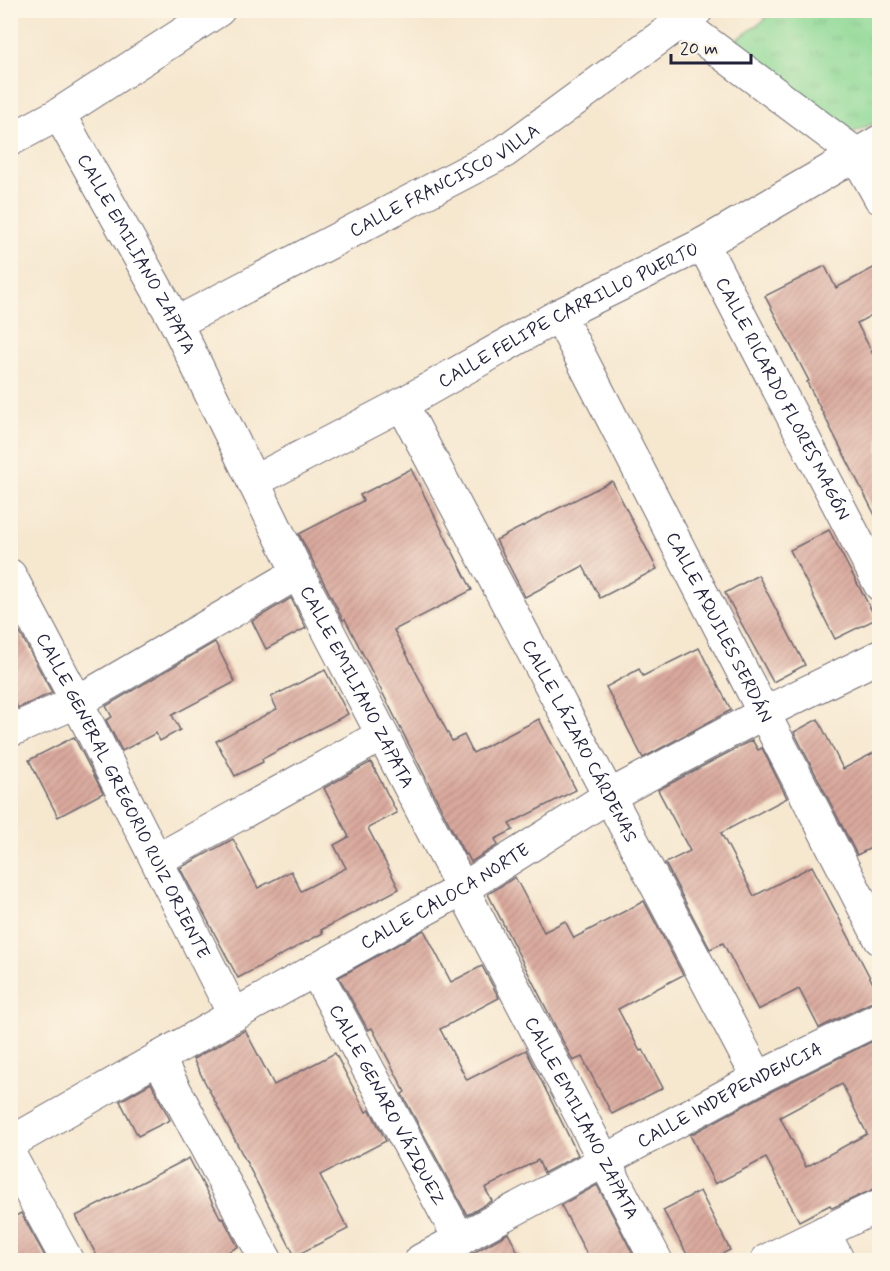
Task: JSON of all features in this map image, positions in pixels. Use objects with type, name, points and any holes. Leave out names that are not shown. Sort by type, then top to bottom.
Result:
[{"type":"street","points":[[10,140],[59,114],[219,10]]},
{"type":"street","points":[[684,15],[867,147],[879,198]]},
{"type":"street","name":"CALLE FRANCISCO VILLA","points":[[176,323],[504,152],[684,15]]},
{"type":"street","name":"CALLE EMILIANO ZAPATA","points":[[59,114],[176,323],[298,573],[656,1260]]},
{"type":"street","name":"CALLE FELIPE CARRILLO PUERTO","points":[[254,482],[402,404],[559,315],[703,244],[867,147]]},
{"type":"street","name":"CALLE RICARDO FLORES MAGÓN","points":[[703,244],[879,585]]},
{"type":"street","name":"CALLE AQUILES SERDÁN","points":[[559,315],[879,939]]},
{"type":"street","name":"CALLE LÁZARO CÁRDENAS","points":[[402,404],[758,1078]]},
{"type":"street","points":[[10,731],[77,702],[298,573]]},
{"type":"street","name":"CALLE GENERAL GREGORIO RUIZ ORIENTE","points":[[10,575],[158,860],[234,1015]]},
{"type":"street","name":"CALLE CALOCA NORTE","points":[[10,1143],[234,1015],[462,889],[609,796],[762,714],[879,656]]},
{"type":"street","points":[[158,860],[382,735]]},
{"type":"street","name":"CALLE GENARO VÁZQUEZ","points":[[315,970],[460,1240]]},
{"type":"street","name":"CALLE INDEPENDENCIA","points":[[422,1260],[758,1078],[879,1018]]},
{"type":"street","points":[[158,1058],[266,1260]]},
{"type":"street","points":[[10,1155],[67,1260]]},
{"type":"street","points":[[767,1260],[879,1205]]},
{"type":"street","points":[[824,1232],[838,1260]]},
{"type":"green space","points":[[760,11],[879,11],[879,121],[852,133],[732,43],[766,19]]},
{"type":"building","points":[[879,265],[879,311],[857,323],[879,366],[879,523],[765,296],[825,266],[836,288]]},
{"type":"building","points":[[411,469],[472,590],[394,630],[452,741],[464,735],[473,753],[539,719],[576,790],[509,824],[513,830],[495,839],[498,845],[471,862],[467,854],[465,855],[345,619],[343,620],[299,534],[363,501],[360,495]]},
{"type":"building","points":[[612,481],[657,569],[600,598],[583,566],[525,597],[496,540]]},
{"type":"building","points":[[829,530],[876,619],[835,639],[790,550]]},
{"type":"building","points":[[758,575],[805,665],[773,682],[725,593]]},
{"type":"building","points":[[291,598],[306,628],[266,649],[252,621]]},
{"type":"building","points":[[20,633],[52,693],[18,708],[10,694],[10,638]]},
{"type":"building","points":[[215,642],[235,682],[172,715],[180,730],[160,741],[156,733],[122,751],[106,720],[112,717],[106,706]]},
{"type":"building","points":[[699,648],[731,710],[643,758],[606,687],[639,669],[643,676]]},
{"type":"building","points":[[325,670],[348,714],[262,759],[263,762],[235,776],[216,741],[277,709],[271,697]]},
{"type":"building","points":[[818,719],[843,769],[879,750],[879,844],[857,855],[794,732]]},
{"type":"building","points":[[74,737],[103,793],[58,817],[29,760]]},
{"type":"building","points":[[752,740],[758,750],[762,748],[787,798],[721,833],[754,896],[812,866],[879,995],[879,1000],[819,1028],[799,989],[758,1010],[723,943],[710,949],[665,863],[690,851],[658,790]]},
{"type":"building","points":[[371,762],[397,813],[368,828],[399,889],[321,930],[323,933],[238,978],[180,868],[233,839],[258,888],[291,871],[301,891],[346,868],[334,845],[349,837],[324,788]]},
{"type":"building","points":[[515,877],[544,932],[565,921],[574,938],[644,901],[683,975],[618,1009],[663,1088],[612,1114],[582,1057],[573,1061],[488,894]]},
{"type":"building","points":[[424,930],[451,982],[482,966],[499,998],[440,1029],[467,1080],[526,1050],[578,1155],[544,1173],[538,1160],[485,1188],[492,1201],[467,1215],[402,1094],[405,1092],[372,1028],[368,1030],[339,977]]},
{"type":"building","points":[[245,1030],[274,1085],[335,1053],[366,1112],[370,1110],[386,1141],[320,1175],[348,1229],[295,1256],[193,1059]]},
{"type":"building","points":[[879,1038],[879,1187],[832,1208],[830,1205],[799,1221],[766,1158],[715,1184],[690,1135]],"holes":[[[842,1084],[867,1134],[806,1167],[780,1117]]]},
{"type":"building","points":[[151,1083],[170,1120],[138,1136],[120,1101]]},
{"type":"building","points":[[189,1158],[238,1247],[212,1260],[99,1260],[76,1216]]},
{"type":"building","points":[[597,1185],[636,1260],[590,1260],[561,1205]]},
{"type":"building","points":[[700,1191],[730,1250],[710,1260],[690,1260],[663,1210]]},
{"type":"building","points":[[21,1213],[47,1260],[10,1260],[10,1219]]},
{"type":"building","points":[[508,1233],[522,1260],[458,1260],[468,1256]]}]
